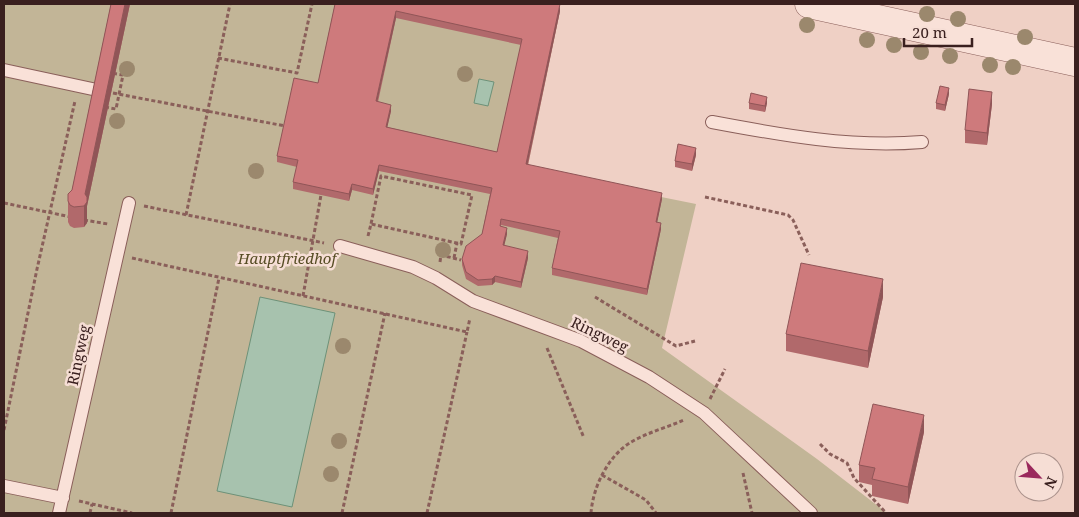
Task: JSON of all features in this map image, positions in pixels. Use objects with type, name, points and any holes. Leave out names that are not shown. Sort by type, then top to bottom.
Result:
[{"type":"street","points":[[810,4],[1075,62]]},
{"type":"lane","points":[[4,70],[97,90]]},
{"type":"lane","points":[[712,122],[775,135],[862,143],[896,144],[922,142]]},
{"type":"lane","name":"Ringweg","points":[[60,513],[129,203]]},
{"type":"lane","name":"Ringweg","points":[[340,246],[413,267],[436,278],[473,301],[581,341],[649,377],[704,413],[811,513]]},
{"type":"lane","points":[[4,486],[63,498]]},
{"type":"path","points":[[186,215],[230,4]]},
{"type":"path","points":[[218,58],[297,73],[312,4]]},
{"type":"path","points":[[101,106],[116,109],[123,75],[108,72]]},
{"type":"path","points":[[111,92],[285,126]]},
{"type":"path","points":[[4,430],[71,118]]},
{"type":"path","points":[[364,253],[370,224],[381,176],[472,195],[461,244],[370,224]]},
{"type":"path","points":[[302,296],[321,195]]},
{"type":"path","points":[[705,197],[788,215],[793,220],[809,255]]},
{"type":"path","points":[[4,203],[89,221]]},
{"type":"path","points":[[129,203],[312,241]]},
{"type":"path","points":[[454,258],[457,243]]},
{"type":"path","points":[[117,255],[467,332]]},
{"type":"path","points":[[171,513],[219,278]]},
{"type":"path","points":[[595,297],[676,346],[695,341]]},
{"type":"path","points":[[342,513],[385,313]]},
{"type":"path","points":[[427,513],[470,320]]},
{"type":"path","points":[[546,344],[584,438]]},
{"type":"path","points":[[591,513],[602,475],[615,456],[633,441],[704,413],[724,369]]},
{"type":"path","points":[[737,443],[752,513]]},
{"type":"path","points":[[820,444],[830,454],[847,463],[854,478],[886,513]]},
{"type":"path","points":[[602,475],[646,500],[656,513]]},
{"type":"path","points":[[63,498],[132,513]]},
{"type":"path","points":[[90,513],[92,504]]},
{"type":"green space","name":"Hauptfriedhof","points":[[4,4],[528,4],[560,11],[527,170],[696,204],[662,348],[817,459],[887,513],[4,513]]},
{"type":"shaded area","points":[[479,79],[494,82],[488,106],[474,103]]},
{"type":"shaded area","points":[[260,297],[335,313],[292,507],[217,491]]},
{"type":"building","points":[[111,4],[125,4],[85,194],[87,202],[84,206],[74,207],[68,201],[68,194],[72,190]]},
{"type":"building","points":[[335,4],[560,4],[526,164],[662,193],[656,222],[661,223],[647,289],[552,268],[560,231],[501,219],[500,226],[507,228],[503,245],[528,251],[521,282],[495,276],[492,279],[478,280],[466,272],[462,259],[466,246],[482,234],[492,188],[379,165],[373,189],[352,184],[349,194],[293,182],[298,160],[277,156],[294,78],[318,83]],"holes":[[[396,11],[522,39],[497,152],[386,127],[391,105],[376,101]]]},
{"type":"building","points":[[940,86],[949,88],[945,105],[936,103]]},
{"type":"building","points":[[969,89],[992,92],[987,133],[965,130]]},
{"type":"building","points":[[751,93],[767,97],[765,106],[749,103]]},
{"type":"building","points":[[678,144],[696,148],[692,164],[675,161]]},
{"type":"building","points":[[801,263],[883,279],[868,351],[786,334]]},
{"type":"building","points":[[873,404],[924,415],[908,487],[872,479],[875,468],[859,465]]}]
